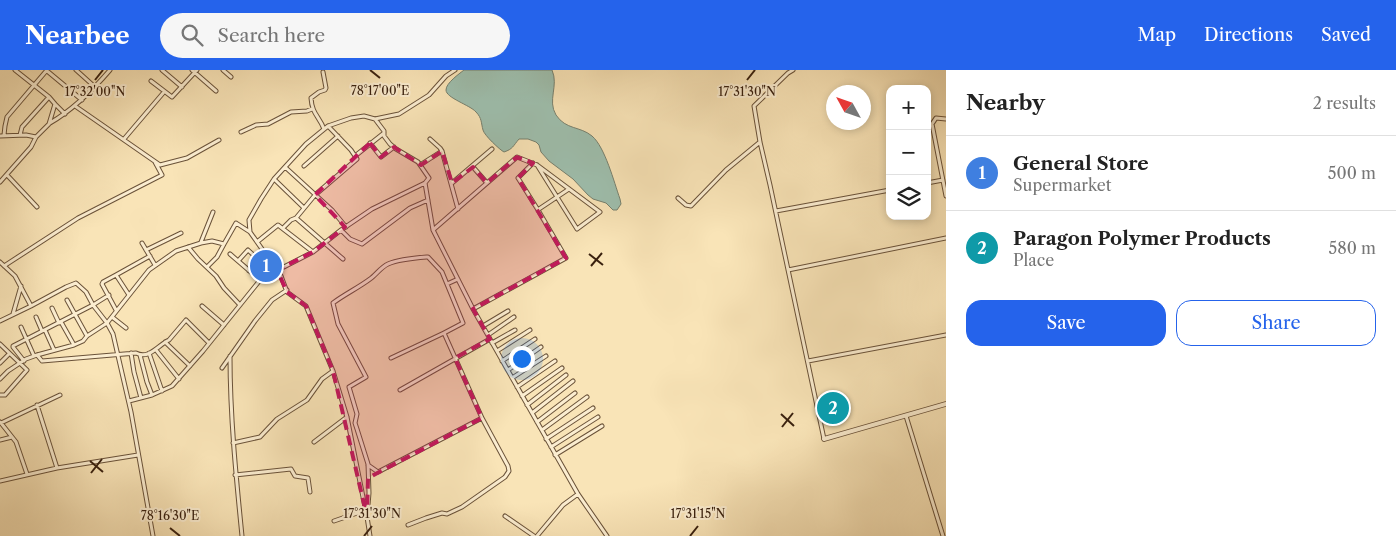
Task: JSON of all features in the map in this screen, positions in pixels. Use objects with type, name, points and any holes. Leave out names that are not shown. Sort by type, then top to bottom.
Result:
[{"type":"street","points":[[15,70],[48,97],[65,114]]},
{"type":"street","points":[[36,137],[20,135],[2,136],[7,117],[47,70],[82,100]]},
{"type":"street","points":[[76,70],[95,87]]},
{"type":"street","points":[[162,70],[182,88]]},
{"type":"street","points":[[223,70],[231,78]]},
{"type":"street","points":[[244,228],[274,179],[306,144],[328,126],[350,118],[364,116],[375,119],[399,114],[429,95],[446,76],[455,70]]},
{"type":"street","points":[[793,70],[788,71],[754,106],[760,142],[824,439],[946,404]]},
{"type":"street","points":[[0,182],[31,147],[36,137],[49,124],[82,100],[108,71]]},
{"type":"street","points":[[151,81],[172,97],[182,88],[195,71],[216,92]]},
{"type":"street","points":[[324,72],[326,88],[312,96],[312,108],[324,129]]},
{"type":"street","points":[[124,138],[164,91]]},
{"type":"street","points":[[20,135],[22,127],[48,97]]},
{"type":"street","points":[[49,124],[55,104]]},
{"type":"street","points":[[75,106],[124,138],[155,162],[164,165],[186,158],[219,140]]},
{"type":"street","points":[[241,132],[256,125],[268,124],[290,112],[308,111],[312,108]]},
{"type":"street","points":[[946,119],[936,118],[932,124],[946,196]]},
{"type":"street","points":[[277,270],[313,252],[372,209],[425,183],[429,178],[420,165],[390,144],[384,131],[375,119]]},
{"type":"street","points":[[283,228],[296,218],[315,195],[357,159],[328,126]]},
{"type":"street","points":[[355,156],[384,133]]},
{"type":"street","points":[[304,166],[338,136]]},
{"type":"street","points":[[430,139],[442,151],[458,209]]},
{"type":"street","points":[[678,198],[686,205],[691,206],[726,170],[760,142]]},
{"type":"street","points":[[370,143],[381,157],[394,147]]},
{"type":"street","points":[[452,183],[492,149]]},
{"type":"street","points":[[420,165],[442,151]]},
{"type":"street","points":[[433,230],[517,157],[537,165],[600,212],[577,229],[537,165]]},
{"type":"street","points":[[4,266],[78,218],[162,175],[155,162]]},
{"type":"street","points":[[473,309],[566,258],[518,178],[532,162]]},
{"type":"street","points":[[285,167],[332,210],[346,227]]},
{"type":"street","points":[[472,167],[487,183]]},
{"type":"street","points":[[7,176],[37,207]]},
{"type":"street","points":[[274,179],[304,208]]},
{"type":"street","points":[[931,182],[942,180]]},
{"type":"street","points":[[425,183],[433,230],[473,309],[578,494],[607,536]]},
{"type":"street","points":[[538,210],[569,189]]},
{"type":"street","points":[[776,211],[886,191]]},
{"type":"street","points":[[342,230],[350,239],[362,244],[410,208],[428,200]]},
{"type":"street","points":[[201,242],[213,212]]},
{"type":"street","points":[[296,218],[343,259]]},
{"type":"street","points":[[249,220],[250,232]]},
{"type":"street","points":[[207,267],[217,257],[236,223],[250,232],[277,270],[287,292],[306,306],[333,371],[346,417],[370,536]]},
{"type":"street","points":[[257,242],[278,224],[313,252]]},
{"type":"street","points":[[146,250],[180,233]]},
{"type":"street","points":[[788,270],[946,238]]},
{"type":"street","points":[[0,379],[24,360],[83,341],[87,336],[107,323],[148,270],[176,251],[201,242],[212,241],[224,244]]},
{"type":"street","points":[[142,243],[155,265]]},
{"type":"street","points":[[188,247],[240,305]]},
{"type":"street","points":[[238,261],[248,250],[259,260]]},
{"type":"street","points":[[249,271],[265,253]]},
{"type":"street","points":[[230,254],[259,279]]},
{"type":"street","points":[[116,310],[102,283],[150,256]]},
{"type":"street","points":[[367,518],[369,493],[368,464],[355,423],[357,414],[349,387],[366,376],[338,324],[333,304],[371,278],[386,265],[428,257],[442,272],[463,323],[391,358]]},
{"type":"street","points":[[0,262],[15,276],[32,306]]},
{"type":"street","points":[[129,401],[152,395],[172,386],[273,264]]},
{"type":"street","points":[[116,275],[129,295]]},
{"type":"street","points":[[447,284],[458,279]]},
{"type":"street","points":[[0,321],[76,283],[86,292],[113,334],[129,401],[153,536]]},
{"type":"street","points":[[12,314],[21,286]]},
{"type":"street","points":[[222,368],[272,300],[287,290]]},
{"type":"street","points":[[24,360],[12,347],[94,305],[109,295]]},
{"type":"street","points":[[67,300],[87,336]]},
{"type":"street","points":[[202,306],[224,325]]},
{"type":"street","points":[[52,308],[74,345]]},
{"type":"street","points":[[483,326],[508,311]]},
{"type":"street","points":[[36,317],[54,350]]},
{"type":"street","points":[[112,317],[126,328]]},
{"type":"street","points":[[490,339],[514,317]]},
{"type":"street","points":[[21,327],[26,339],[42,361],[148,353],[156,350],[168,340],[186,320],[209,343]]},
{"type":"street","points":[[400,390],[490,339],[515,330]]},
{"type":"street","points":[[497,352],[530,330]]},
{"type":"street","points":[[408,525],[442,513],[447,514],[462,507],[505,477],[509,472],[508,466],[482,418],[444,333]]},
{"type":"street","points":[[808,361],[946,335]]},
{"type":"street","points":[[502,360],[535,339]]},
{"type":"street","points":[[165,342],[190,366]]},
{"type":"street","points":[[0,344],[27,370],[5,395],[0,395]]},
{"type":"street","points":[[508,370],[541,347]]},
{"type":"street","points":[[156,350],[179,379]]},
{"type":"street","points":[[131,353],[141,398]]},
{"type":"street","points":[[148,353],[162,391]]},
{"type":"street","points":[[0,363],[9,354]]},
{"type":"street","points":[[140,355],[152,395]]},
{"type":"street","points":[[230,356],[233,443],[242,536]]},
{"type":"street","points":[[512,378],[546,356]]},
{"type":"street","points":[[517,387],[554,361]]},
{"type":"street","points":[[522,396],[562,368]]},
{"type":"street","points":[[233,443],[260,437],[278,419],[307,400],[322,379],[333,371]]},
{"type":"street","points":[[527,405],[566,375]]},
{"type":"street","points":[[532,413],[573,381]]},
{"type":"street","points":[[537,422],[575,393]]},
{"type":"street","points":[[27,474],[16,442],[1,423],[60,395]]},
{"type":"street","points":[[542,430],[587,397]]},
{"type":"street","points":[[37,405],[57,468]]},
{"type":"street","points":[[546,439],[593,408]]},
{"type":"street","points":[[906,416],[943,536]]},
{"type":"street","points":[[314,442],[346,417]]},
{"type":"street","points":[[551,447],[598,417]]},
{"type":"street","points":[[368,464],[378,472],[482,418]]},
{"type":"street","points":[[555,455],[602,426]]},
{"type":"street","points":[[0,440],[12,437]]},
{"type":"street","points":[[0,481],[57,468],[138,455]]},
{"type":"street","points":[[236,475],[290,469],[295,476],[308,478],[310,492]]},
{"type":"street","points":[[505,516],[536,536],[563,505],[578,494]]},
{"type":"street","points":[[334,521],[366,510]]},
{"type":"highlighted area","points":[[370,143],[381,157],[394,147],[421,165],[442,151],[452,183],[473,167],[487,183],[517,157],[533,163],[518,178],[566,258],[473,309],[490,339],[455,358],[482,418],[368,478],[367,517],[333,371],[306,306],[287,292],[277,270],[313,252],[345,227],[315,195]]},
{"type":"shaded area","points":[[464,70],[552,70],[554,76],[553,104],[556,115],[564,123],[587,133],[597,141],[609,165],[620,199],[621,204],[617,210],[613,210],[606,203],[593,199],[588,195],[573,179],[549,161],[541,152],[536,142],[528,139],[519,139],[511,148],[504,152],[489,139],[483,130],[478,114],[447,93],[448,84]]},
{"type":"place","name":"General Store","points":[[266,266]]},
{"type":"place","name":"Paragon Polymer Products","points":[[833,408]]}]
